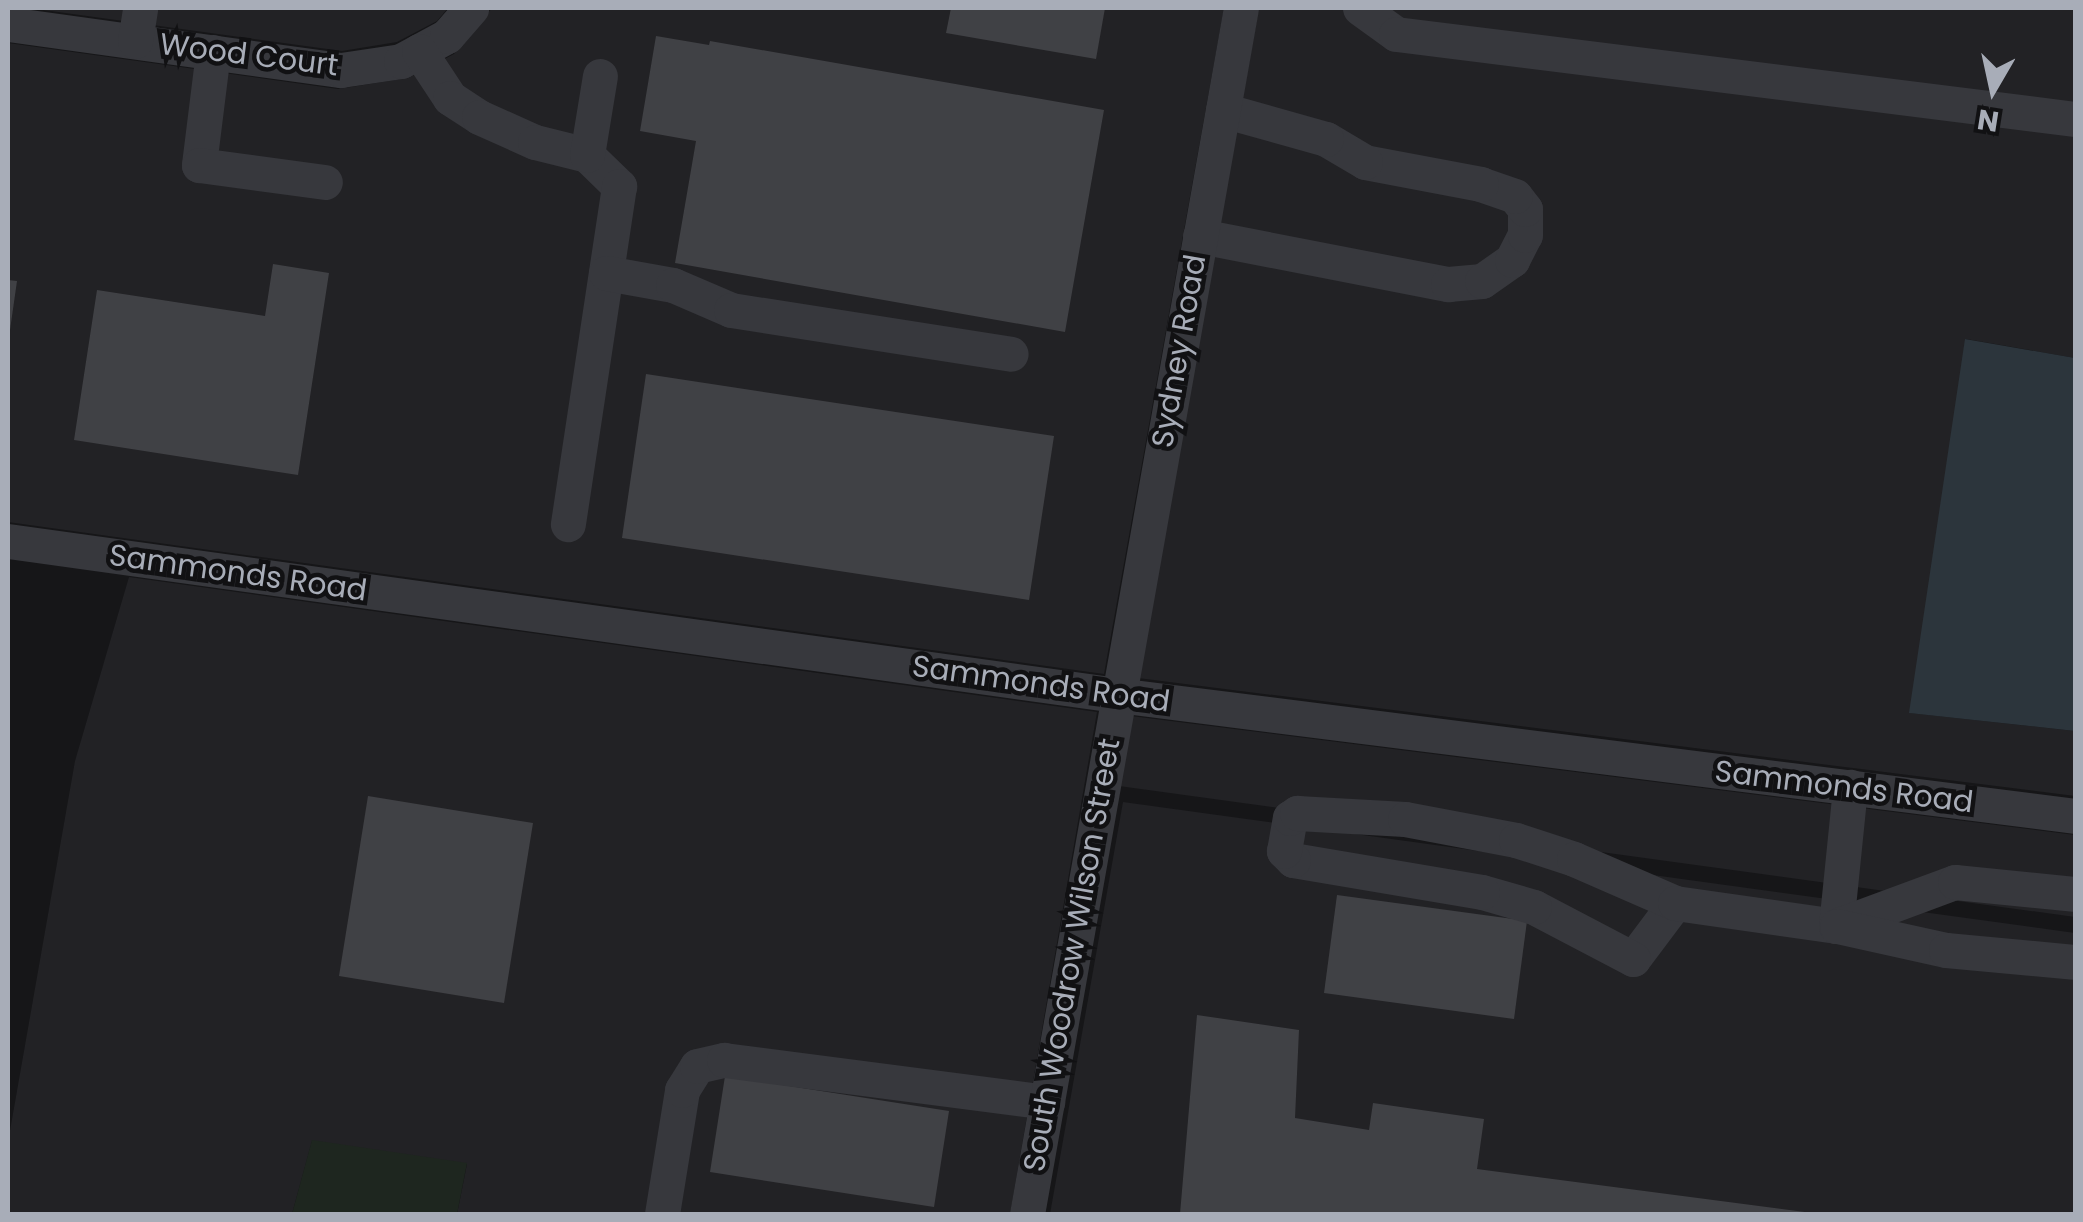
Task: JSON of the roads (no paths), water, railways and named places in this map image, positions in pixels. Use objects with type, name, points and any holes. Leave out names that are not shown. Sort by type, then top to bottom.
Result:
[{"type":"street","name":"Wood Court","points":[[8,24],[137,24],[213,52],[341,70],[401,61],[447,36],[470,8]]},
{"type":"street","name":"Sydney Road","points":[[1118,695],[1241,8]]},
{"type":"street","points":[[1360,8],[1396,34],[2076,119]]},
{"type":"street","points":[[213,52],[199,165],[324,182]]},
{"type":"street","points":[[419,52],[450,98],[478,117],[535,142],[588,156],[619,186],[568,524]]},
{"type":"street","points":[[588,156],[600,76]]},
{"type":"street","points":[[1200,236],[1448,284],[1482,281],[1512,260],[1524,235],[1525,210],[1515,196],[1481,184],[1365,162],[1326,139],[1223,110]]},
{"type":"street","points":[[606,273],[673,284],[731,310],[1010,354]]},
{"type":"street","name":"Sammonds Road","points":[[8,541],[1118,695],[2076,816]]},
{"type":"street","name":"South Woodrow Wilson Street","points":[[1027,1214],[1118,695]]},
{"type":"street","points":[[1836,926],[1850,788]]},
{"type":"street","points":[[1676,903],[1633,959],[1534,907],[1482,892],[1294,860],[1284,851],[1290,818],[1296,812],[1405,819],[1516,840],[1574,859],[1676,903],[1836,926],[1946,950],[2076,962]]},
{"type":"street","points":[[1836,926],[1954,882],[2076,894]]},
{"type":"street","points":[[662,1214],[682,1090],[698,1066],[724,1060],[1047,1102]]}]
